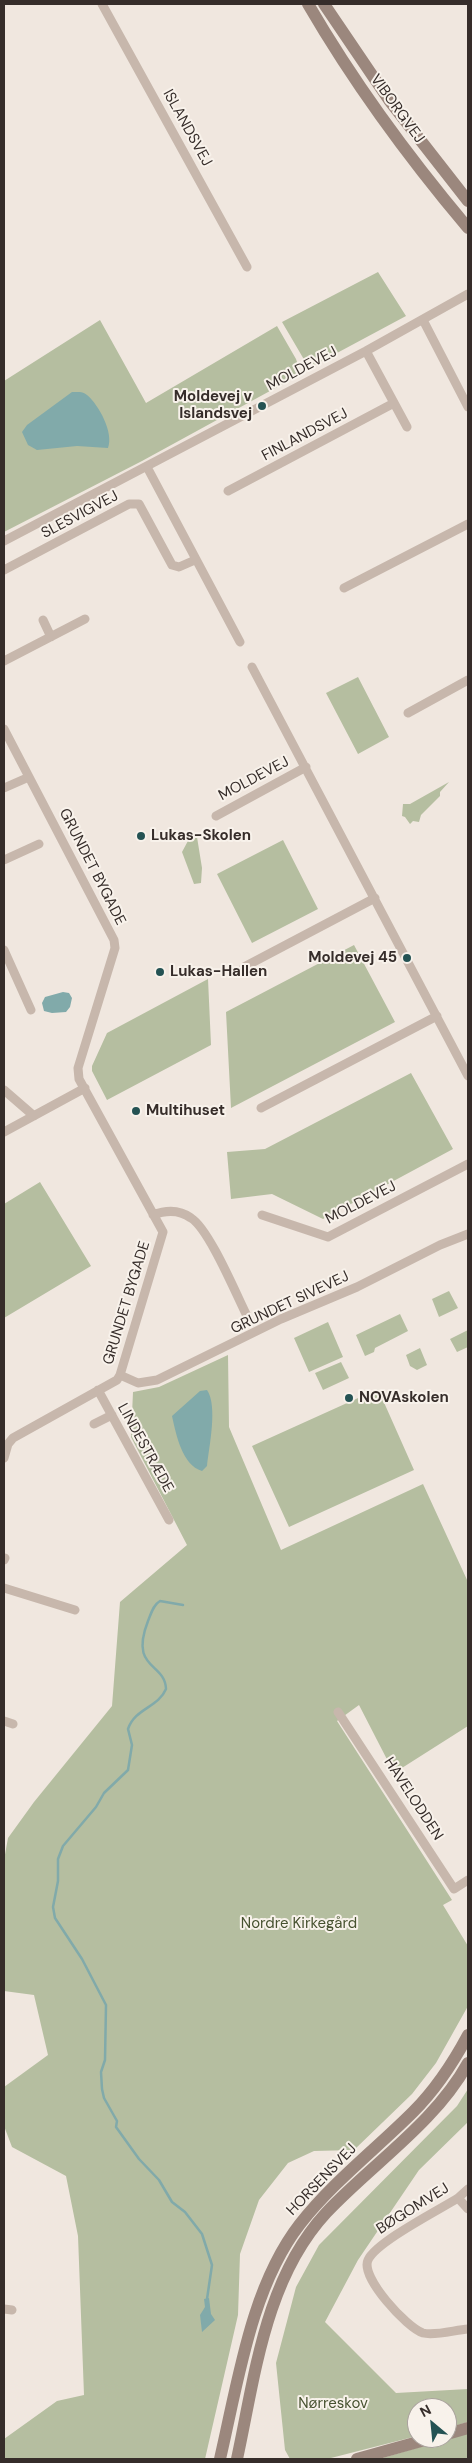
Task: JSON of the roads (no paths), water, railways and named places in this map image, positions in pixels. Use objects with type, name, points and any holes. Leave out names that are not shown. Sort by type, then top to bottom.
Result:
[{"type":"main road","name":"VIBORGVEJ","points":[[308,4],[357,82],[468,228]]},
{"type":"main road","name":"VIBORGVEJ","points":[[324,4],[389,100],[468,201]]},
{"type":"main road","name":"HORSENSVEJ","points":[[220,2459],[254,2318],[263,2291],[286,2244],[315,2206],[414,2111],[436,2087],[468,2035]]},
{"type":"main road","name":"HORSENSVEJ","points":[[237,2459],[269,2320],[287,2271],[298,2252],[325,2214],[445,2096],[468,2063]]},
{"type":"main road","points":[[357,2459],[407,2445]]},
{"type":"street","name":"ISLANDSVEJ","points":[[102,4],[247,266]]},
{"type":"street","name":"MOLDEVEJ","points":[[4,541],[366,351],[468,294]]},
{"type":"street","points":[[423,320],[468,407]]},
{"type":"street","points":[[366,351],[407,427]]},
{"type":"street","name":"FINLANDSVEJ","points":[[228,491],[394,403]]},
{"type":"street","points":[[147,467],[240,642]]},
{"type":"street","name":"SLESVIGVEJ","points":[[4,570],[129,504],[139,504],[172,564],[179,567],[195,560]]},
{"type":"street","points":[[344,588],[468,524]]},
{"type":"street","points":[[4,661],[84,619]]},
{"type":"street","points":[[43,620],[51,637]]},
{"type":"street","name":"MOLDEVEJ","points":[[252,667],[468,1076]]},
{"type":"street","points":[[408,713],[468,680]]},
{"type":"street","name":"GRUNDET BYGADE","points":[[4,729],[114,940],[115,948],[78,1068],[79,1079],[163,1232],[120,1375],[116,1380],[13,1438],[8,1444],[4,1458]]},
{"type":"street","name":"MOLDEVEJ","points":[[216,816],[306,767]]},
{"type":"street","points":[[4,788],[29,777]]},
{"type":"street","points":[[4,860],[39,844]]},
{"type":"street","points":[[244,967],[375,898]]},
{"type":"street","points":[[4,950],[31,1010]]},
{"type":"street","points":[[261,1108],[437,1016]]},
{"type":"street","points":[[4,1132],[85,1088]]},
{"type":"street","points":[[4,1090],[34,1116]]},
{"type":"street","name":"MOLDEVEJ","points":[[262,1215],[328,1237],[468,1164]]},
{"type":"street","points":[[153,1214],[171,1211],[181,1213],[199,1224],[247,1316]]},
{"type":"street","name":"GRUNDET SIVEVEJ","points":[[120,1375],[138,1382],[157,1380],[281,1319],[357,1287],[440,1245],[468,1234]]},
{"type":"street","name":"LINDESTRÆDE","points":[[98,1390],[169,1520]]},
{"type":"street","points":[[94,1424],[112,1415]]},
{"type":"street","points":[[4,1588],[75,1610]]},
{"type":"street","name":"HAVELODDEN","points":[[338,1712],[454,1889],[468,1880]]},
{"type":"street","points":[[4,1721],[13,1724]]},
{"type":"street","name":"BØGOMVEJ","points":[[468,2188],[458,2198],[378,2248],[367,2261],[366,2269],[382,2295],[414,2329],[425,2333],[468,2329]]},
{"type":"street","points":[[458,2198],[468,2210]]},
{"type":"water","points":[[72,392],[85,394],[96,405],[107,427],[109,435],[108,448],[77,446],[37,450],[28,445],[22,432],[27,425]]},
{"type":"water","points":[[63,992],[69,993],[72,998],[70,1007],[66,1012],[52,1013],[44,1011],[42,1003],[45,997]]},
{"type":"water","points":[[207,1390],[212,1406],[212,1427],[207,1466],[202,1471],[195,1468],[185,1456],[178,1440],[172,1416],[200,1391]]},
{"type":"water","points":[[209,2298],[211,2314],[215,2320],[202,2332],[200,2315],[205,2307],[204,2299]]},
{"type":"waterway","points":[[183,1605],[160,1601],[151,1613],[143,1637],[143,1648],[145,1657],[164,1680],[166,1689],[158,1700],[131,1722],[128,1729],[132,1745],[128,1770],[104,1793],[96,1807],[63,1846],[58,1859],[58,1881],[53,1907],[55,1918],[82,1959],[106,2005],[105,2060],[101,2072],[104,2098],[117,2121],[116,2127],[139,2159],[159,2180],[172,2202],[185,2212],[202,2234],[212,2265],[207,2299]]},
{"type":"place","name":"Moldevej v Islandsvej","points":[[262,406]]},
{"type":"place","name":"Lukas-Skolen","points":[[141,836]]},
{"type":"place","name":"Moldevej 45","points":[[407,958]]},
{"type":"place","name":"Lukas-Hallen","points":[[160,972]]},
{"type":"place","name":"Multihuset","points":[[136,1111]]},
{"type":"place","name":"NOVAskolen","points":[[349,1398]]},
{"type":"park label","name":"Nordre Kirkegård","points":[[299,1924]]},
{"type":"park label","name":"Nørreskov","points":[[333,2404]]}]
